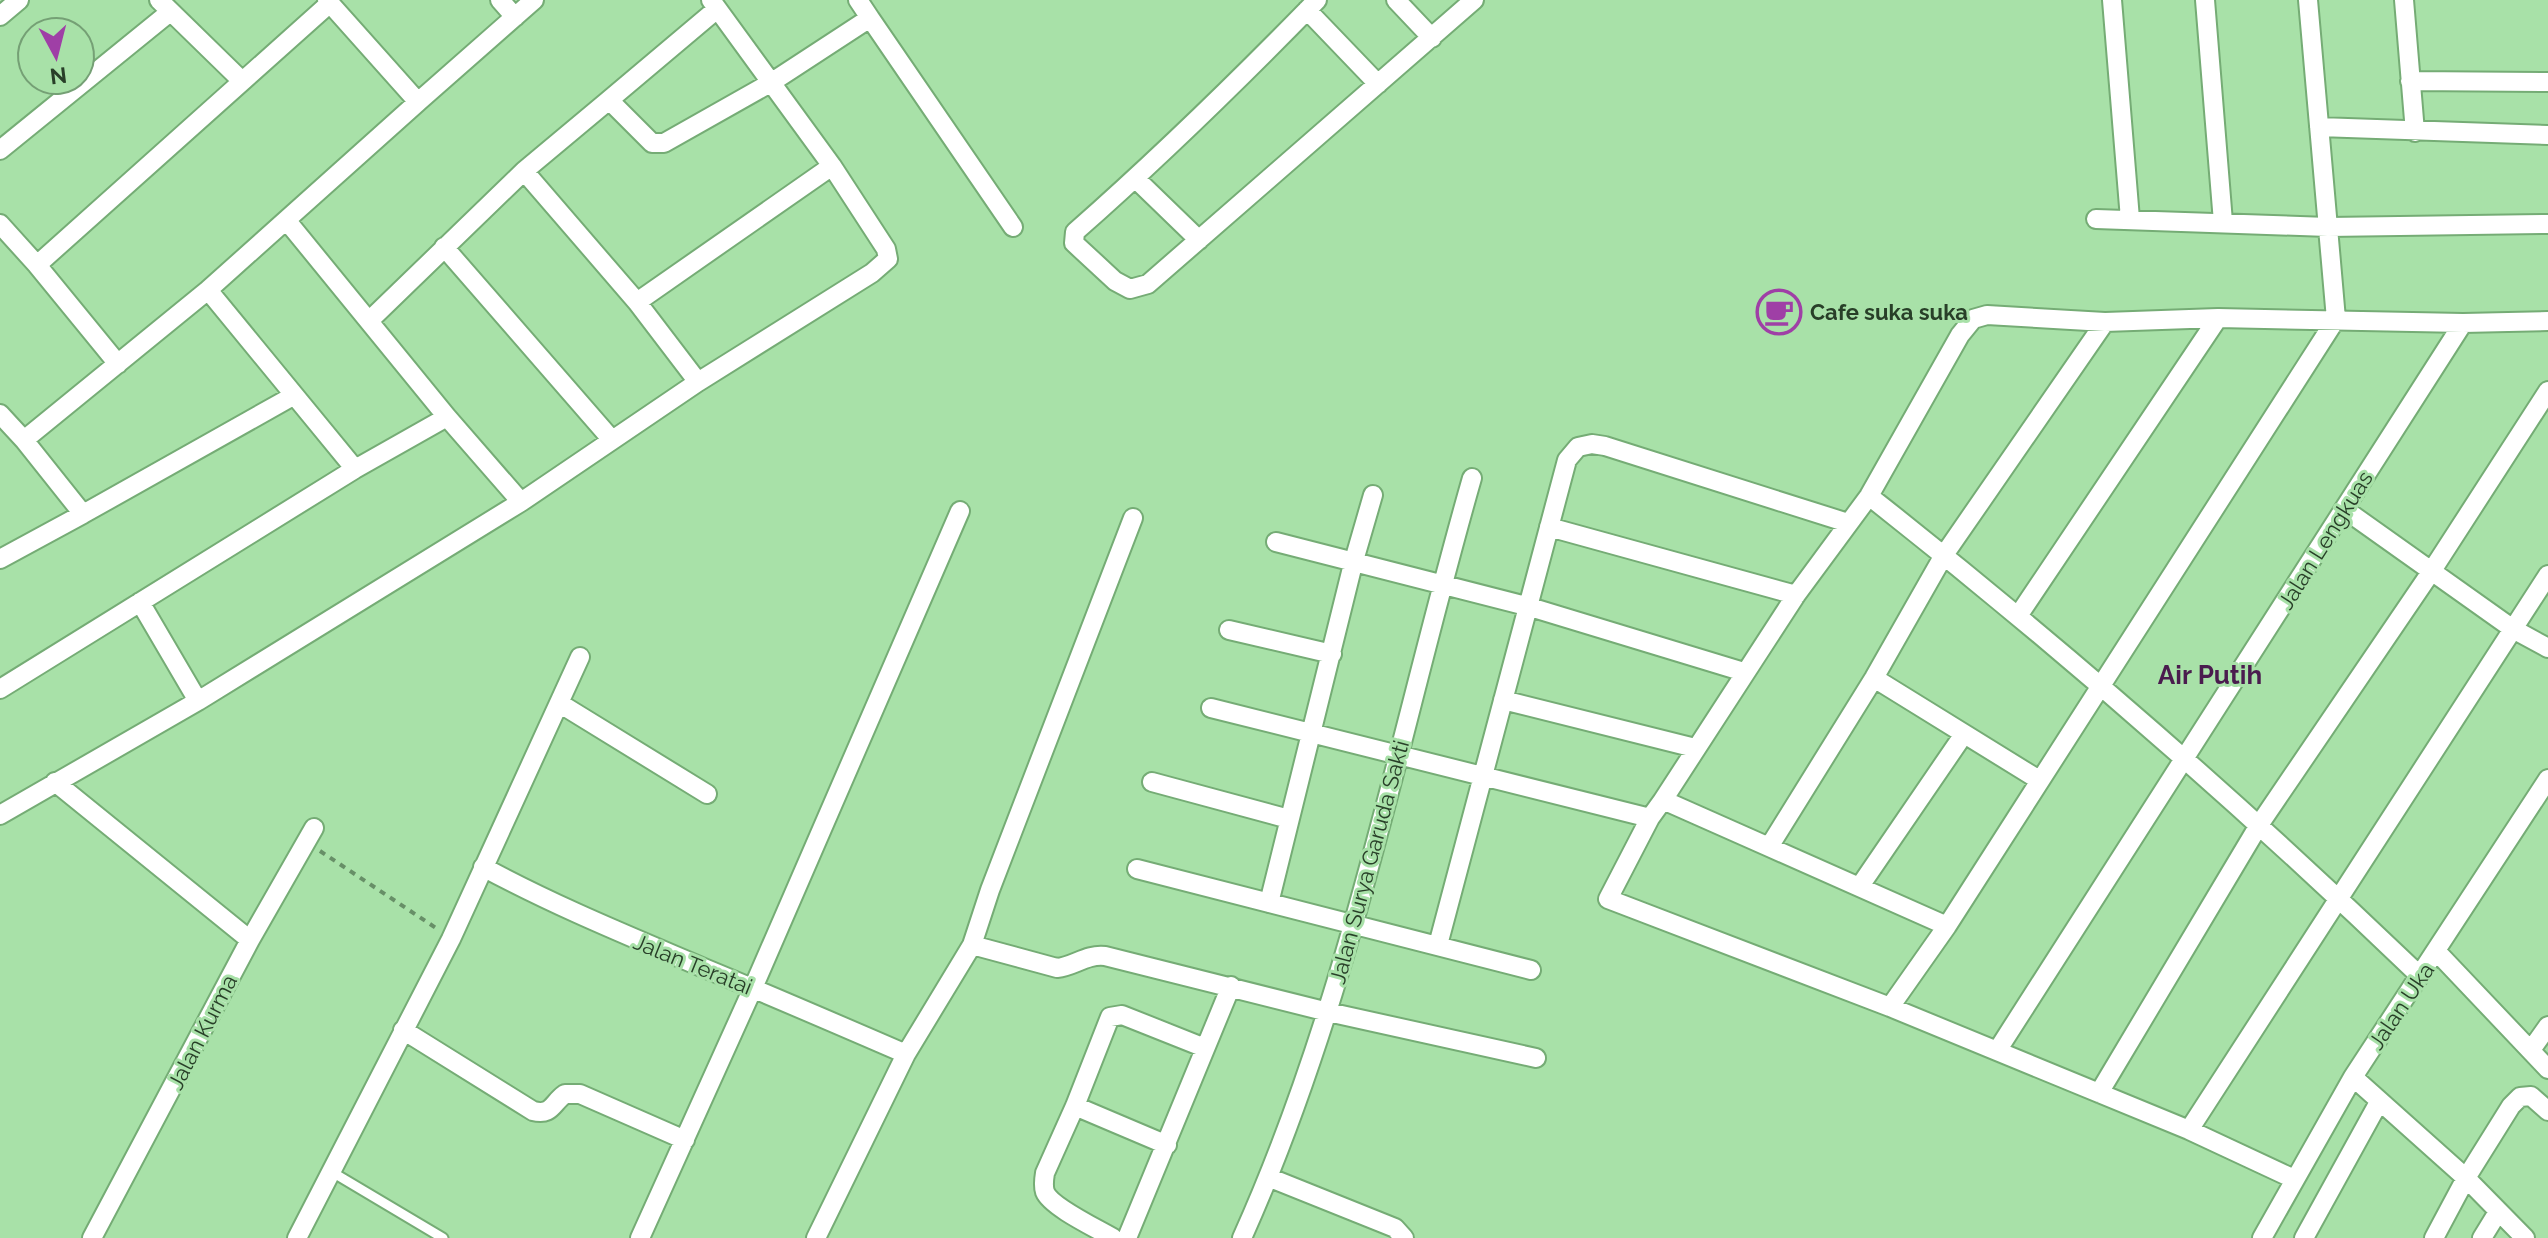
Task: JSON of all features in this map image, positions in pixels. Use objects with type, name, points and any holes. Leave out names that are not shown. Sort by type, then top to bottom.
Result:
[{"type":"street","points":[[0,16],[19,0]]},
{"type":"street","points":[[500,0],[515,17]]},
{"type":"street","points":[[24,440],[208,290],[534,0]]},
{"type":"street","points":[[858,0],[1013,227]]},
{"type":"street","points":[[1396,0],[1432,38]]},
{"type":"street","points":[[1378,84],[1312,5],[1245,75],[1136,179],[1075,232],[1074,243],[1115,281],[1130,289],[1148,284],[1432,38],[1474,0]]},
{"type":"street","points":[[2112,0],[2130,219]]},
{"type":"street","points":[[2205,0],[2223,222]]},
{"type":"street","points":[[1890,1007],[1947,926],[2336,319],[2308,0]]},
{"type":"street","points":[[2404,0],[2415,132]]},
{"type":"street","points":[[37,265],[329,1],[418,102]]},
{"type":"street","points":[[0,815],[198,701],[521,502],[698,382],[872,273],[888,259],[886,249],[832,166],[714,4],[609,100],[524,171],[370,320]]},
{"type":"street","points":[[0,150],[165,6],[241,80]]},
{"type":"street","points":[[609,100],[648,141],[659,144],[772,82],[870,18]]},
{"type":"street","points":[[2410,81],[2548,82]]},
{"type":"street","points":[[2319,127],[2548,135]]},
{"type":"street","points":[[637,302],[832,166]]},
{"type":"street","points":[[524,171],[637,302],[698,382]]},
{"type":"street","points":[[1136,179],[1199,240]]},
{"type":"street","points":[[2096,219],[2328,227],[2548,224]]},
{"type":"street","points":[[287,221],[447,417],[521,502]]},
{"type":"street","points":[[0,224],[118,364]]},
{"type":"street","points":[[444,247],[612,440]]},
{"type":"street","points":[[208,290],[355,469]]},
{"type":"street","points":[[2294,1179],[2189,1130],[1890,1007],[1608,899],[1650,818],[1796,595],[1869,496],[1964,327],[1973,319],[1987,315],[2105,322],[2218,318],[2463,323],[2548,321]]},
{"type":"street","points":[[2018,616],[2218,318]]},
{"type":"street","points":[[1769,847],[1874,678],[1944,555],[2105,322]]},
{"type":"street","name":"Jalan Lengkuas","points":[[1997,1051],[2463,323]]},
{"type":"street","points":[[2099,1093],[2259,825],[2431,572],[2548,391]]},
{"type":"street","points":[[0,559],[293,396]]},
{"type":"street","points":[[0,414],[83,514]]},
{"type":"street","points":[[0,689],[355,469],[447,417]]},
{"type":"street","points":[[1438,945],[1567,460],[1578,447],[1592,444],[1605,446],[1848,523]]},
{"type":"street","name":"Jalan Surya Garuda Sakti","points":[[1242,1238],[1268,1177],[1328,1012],[1472,478]]},
{"type":"street","points":[[1269,903],[1373,495]]},
{"type":"street","points":[[1869,496],[2184,756],[2420,976]]},
{"type":"street","points":[[2344,509],[2513,629],[2548,648]]},
{"type":"street","points":[[640,1238],[753,988],[960,511]]},
{"type":"street","points":[[823,1236],[906,1054],[972,945],[990,890],[1133,518]]},
{"type":"street","points":[[1549,527],[1796,595]]},
{"type":"street","points":[[1276,542],[1441,587],[1530,607],[1744,672]]},
{"type":"street","points":[[2189,1130],[2548,575]]},
{"type":"street","points":[[140,602],[198,701]]},
{"type":"street","points":[[1229,630],[1332,654]]},
{"type":"street","points":[[297,1238],[451,939],[580,657]]},
{"type":"street","points":[[1874,678],[2039,780]]},
{"type":"street","points":[[1503,700],[1695,748]]},
{"type":"street","points":[[559,703],[707,794]]},
{"type":"street","points":[[1211,708],[1650,818]]},
{"type":"street","points":[[1860,886],[1964,734]]},
{"type":"street","name":"Jalan Uka","points":[[2268,1236],[2294,1179],[2353,1077],[2548,779]]},
{"type":"street","points":[[55,782],[250,940]]},
{"type":"street","points":[[1152,782],[1289,819]]},
{"type":"street","points":[[1663,800],[1947,926]]},
{"type":"street","name":"Jalan Kurma","points":[[92,1238],[250,940],[310,835]]},
{"type":"street","name":"Jalan Teratai","points":[[483,867],[535,896],[616,933],[906,1054]]},
{"type":"street","points":[[1137,869],[1531,970]]},
{"type":"street","points":[[972,945],[1047,967],[1068,967],[1092,955],[1536,1058]]},
{"type":"street","points":[[2437,952],[2548,1069]]},
{"type":"street","points":[[1127,1238],[1231,986]]},
{"type":"street","points":[[1113,1238],[1057,1205],[1045,1193],[1045,1173],[1075,1106],[1105,1026],[1113,1015],[1122,1015],[1205,1048]]},
{"type":"street","points":[[2531,1050],[2548,1026]]},
{"type":"street","points":[[403,1030],[533,1111],[543,1114],[550,1111],[565,1094],[580,1094],[685,1140]]},
{"type":"street","points":[[2353,1077],[2466,1178],[2525,1238]]},
{"type":"street","points":[[2434,1238],[2466,1178],[2511,1106],[2520,1097],[2531,1096],[2548,1111]]},
{"type":"street","points":[[2304,1238],[2379,1102]]},
{"type":"street","points":[[1075,1106],[1167,1145]]},
{"type":"street","points":[[1268,1177],[1395,1228],[1404,1238]]},
{"type":"street","points":[[2482,1238],[2498,1212]]},
{"type":"lane","points":[[332,1172],[443,1238]]},
{"type":"path","points":[[310,835],[451,939]]},
{"type":"place","name":"Cafe suka suka","points":[[1779,312]]},
{"type":"district","name":"Air Putih","points":[[2210,675]]}]
